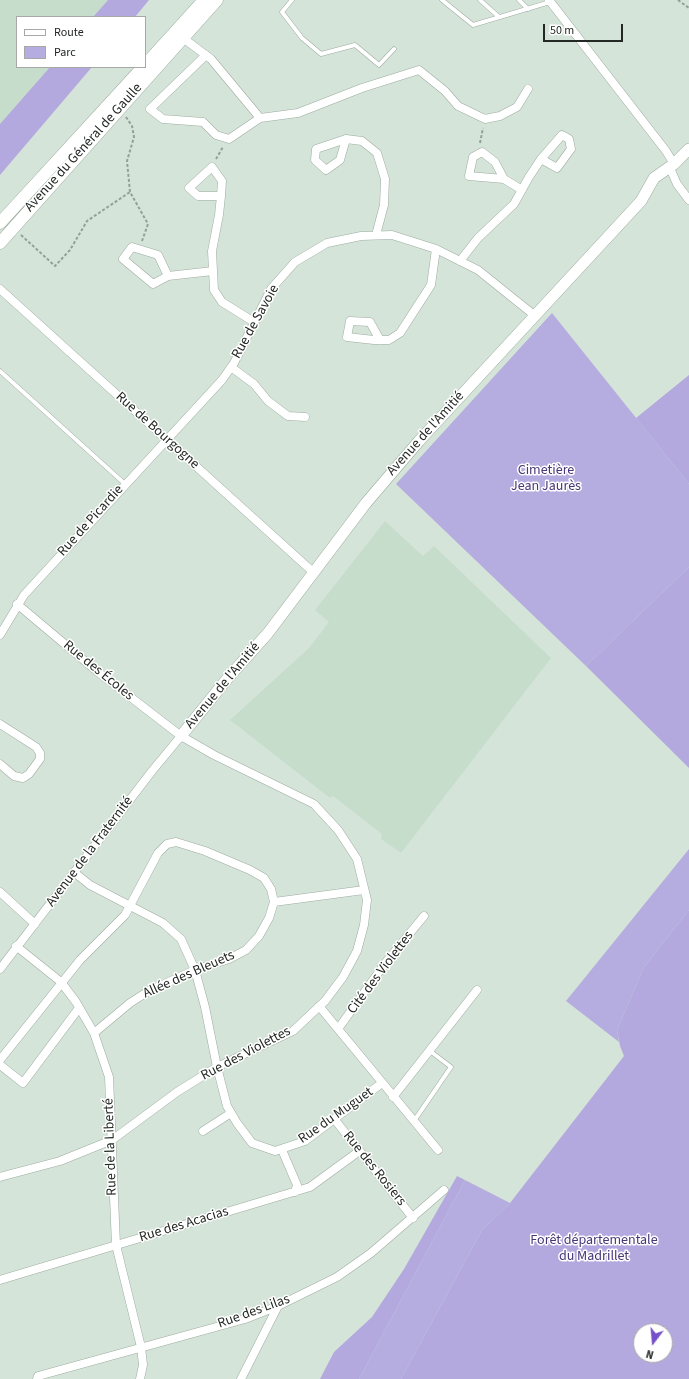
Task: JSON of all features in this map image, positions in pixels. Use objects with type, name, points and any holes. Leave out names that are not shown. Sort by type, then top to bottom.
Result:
[{"type":"main road","name":"Avenue du Général de Gaulle","points":[[146,64],[204,0]]},
{"type":"main road","name":"Avenue du Général de Gaulle","points":[[0,243],[117,110],[217,0]]},
{"type":"main road","name":"Avenue du Général de Gaulle","points":[[0,223],[142,68]]},
{"type":"street","points":[[550,1],[666,151],[672,166],[676,184],[689,200]]},
{"type":"street","points":[[183,38],[206,54],[260,118]]},
{"type":"street","points":[[206,54],[150,108],[163,119],[203,122],[216,135],[229,139],[260,118],[298,113],[362,88],[419,70],[445,91],[458,106],[485,119],[500,116],[517,107],[528,89]]},
{"type":"street","points":[[346,139],[362,141],[377,153],[385,179],[384,205],[376,235]]},
{"type":"street","name":"Avenue de l'Amitié","points":[[181,736],[227,679],[268,633],[370,497],[534,315],[641,201],[654,178],[672,166],[689,149]]},
{"type":"street","points":[[504,179],[495,162],[482,152],[473,158],[469,176],[504,179],[522,190]]},
{"type":"street","points":[[460,261],[478,238],[514,204],[541,159]]},
{"type":"street","points":[[221,196],[198,196],[189,188],[212,167],[222,181],[221,196],[212,251],[214,290],[222,302],[254,322]]},
{"type":"street","name":"Rue de Savoie","points":[[166,439],[222,380],[232,367],[271,289],[295,262],[327,243],[361,236],[392,234],[436,249],[478,270],[534,315]]},
{"type":"street","points":[[168,276],[158,255],[132,246],[123,259],[154,284],[168,276],[213,272]]},
{"type":"street","points":[[380,340],[389,340],[400,333],[431,285],[436,249]]},
{"type":"street","name":"Rue de Bourgogne","points":[[0,289],[313,572]]},
{"type":"street","points":[[232,367],[254,384],[268,401],[288,416],[305,417]]},
{"type":"street","name":"Rue de Picardie","points":[[0,635],[17,604],[166,439]]},
{"type":"street","name":"Rue des Écoles","points":[[17,604],[98,672],[181,736]]},
{"type":"street","points":[[0,617],[6,624]]},
{"type":"street","points":[[0,724],[36,747],[40,753],[40,759],[29,774],[23,778],[14,776],[0,764]]},
{"type":"street","name":"Avenue de la Fraternité","points":[[0,969],[16,946],[35,924],[152,771],[181,736]]},
{"type":"street","name":"Rue des Violettes","points":[[0,1177],[60,1161],[112,1140],[177,1092],[217,1067],[293,1031],[319,1006],[343,977],[357,951],[364,925],[366,900],[357,859],[338,830],[314,804],[214,755],[181,736]]},
{"type":"street","points":[[0,1060],[61,982],[80,960],[124,915],[131,905],[158,853],[167,844],[176,842],[218,856],[250,870],[264,878],[271,889],[274,902],[364,890]]},
{"type":"street","name":"Rue du Muguet","points":[[75,873],[90,885],[163,923],[181,939],[195,970],[205,1007],[217,1067],[227,1106],[230,1113],[252,1143],[275,1151],[282,1150],[305,1141],[335,1120],[382,1083]]},
{"type":"street","points":[[0,892],[35,924]]},
{"type":"street","name":"Allée des Bleuets","points":[[94,1033],[130,1003],[148,992],[195,970],[229,959],[246,950],[259,936],[269,918],[274,902]]},
{"type":"street","name":"Cité des Violettes","points":[[338,1029],[386,962],[424,916]]},
{"type":"street","name":"Rue de la Liberté","points":[[16,946],[61,982],[94,1033],[109,1076],[116,1245],[141,1347],[143,1365],[140,1379]]},
{"type":"street","points":[[393,1097],[477,990]]},
{"type":"street","name":"Cité des Violettes","points":[[319,1006],[438,1150]]},
{"type":"street","points":[[0,1065],[23,1083],[79,1008]]},
{"type":"street","points":[[203,1131],[230,1113]]},
{"type":"street","name":"Rue des Rosiers","points":[[335,1120],[358,1152],[413,1218]]},
{"type":"street","points":[[282,1150],[297,1185],[295,1192]]},
{"type":"street","name":"Rue des Acacias","points":[[0,1280],[310,1187],[358,1152]]},
{"type":"street","name":"Rue des Lilas","points":[[37,1379],[38,1376],[245,1319],[278,1306],[337,1277],[371,1253],[444,1190]]},
{"type":"street","points":[[241,1379],[278,1306]]},
{"type":"lane","points":[[292,0],[282,12],[302,38],[321,54],[355,45],[379,66],[394,49]]},
{"type":"lane","points":[[442,0],[473,26],[550,1]]},
{"type":"lane","points":[[480,0],[499,17]]},
{"type":"lane","points":[[519,0],[528,9]]},
{"type":"lane","points":[[0,371],[125,484]]},
{"type":"lane","points":[[414,1121],[451,1067],[430,1051]]},
{"type":"path","points":[[678,0],[689,8]]},
{"type":"path","points":[[117,110],[128,119],[134,137],[127,161],[130,192],[148,224],[139,248]]},
{"type":"path","points":[[482,152],[480,142],[485,119]]},
{"type":"path","points":[[212,167],[219,152],[229,139]]},
{"type":"path","points":[[12,228],[55,266],[70,250],[88,221],[130,192]]},
{"type":"shaded area","points":[[0,0],[108,0],[94,16],[16,16],[16,68],[49,68],[0,124]]},
{"type":"shaded area","points":[[385,521],[423,556],[434,546],[551,658],[401,853],[381,839],[382,834],[333,796],[330,798],[230,720],[309,648],[329,622],[315,610]]},
{"type":"green space","points":[[108,0],[149,0],[136,16],[94,16]]},
{"type":"green space","points":[[49,68],[91,68],[0,175],[0,124]]},
{"type":"green space","name":"Cimetière Jean Jaurès","points":[[552,313],[689,484],[689,567],[586,666],[396,484]]},
{"type":"green space","points":[[689,375],[689,484],[636,418]]},
{"type":"green space","points":[[689,567],[689,768],[586,666]]},
{"type":"green space","points":[[689,849],[689,910],[644,967],[617,1030],[619,1042],[566,1001]]},
{"type":"green space","name":"Forêt départementale du Madrillet","points":[[689,910],[689,1379],[401,1379],[482,1230],[510,1203],[624,1056],[620,1046],[617,1030],[644,967]]},
{"type":"green space","points":[[457,1176],[465,1180],[359,1379],[320,1379],[334,1352],[372,1317],[404,1269]]},
{"type":"green space","points":[[465,1180],[510,1203],[482,1230],[401,1379],[359,1379]]}]
